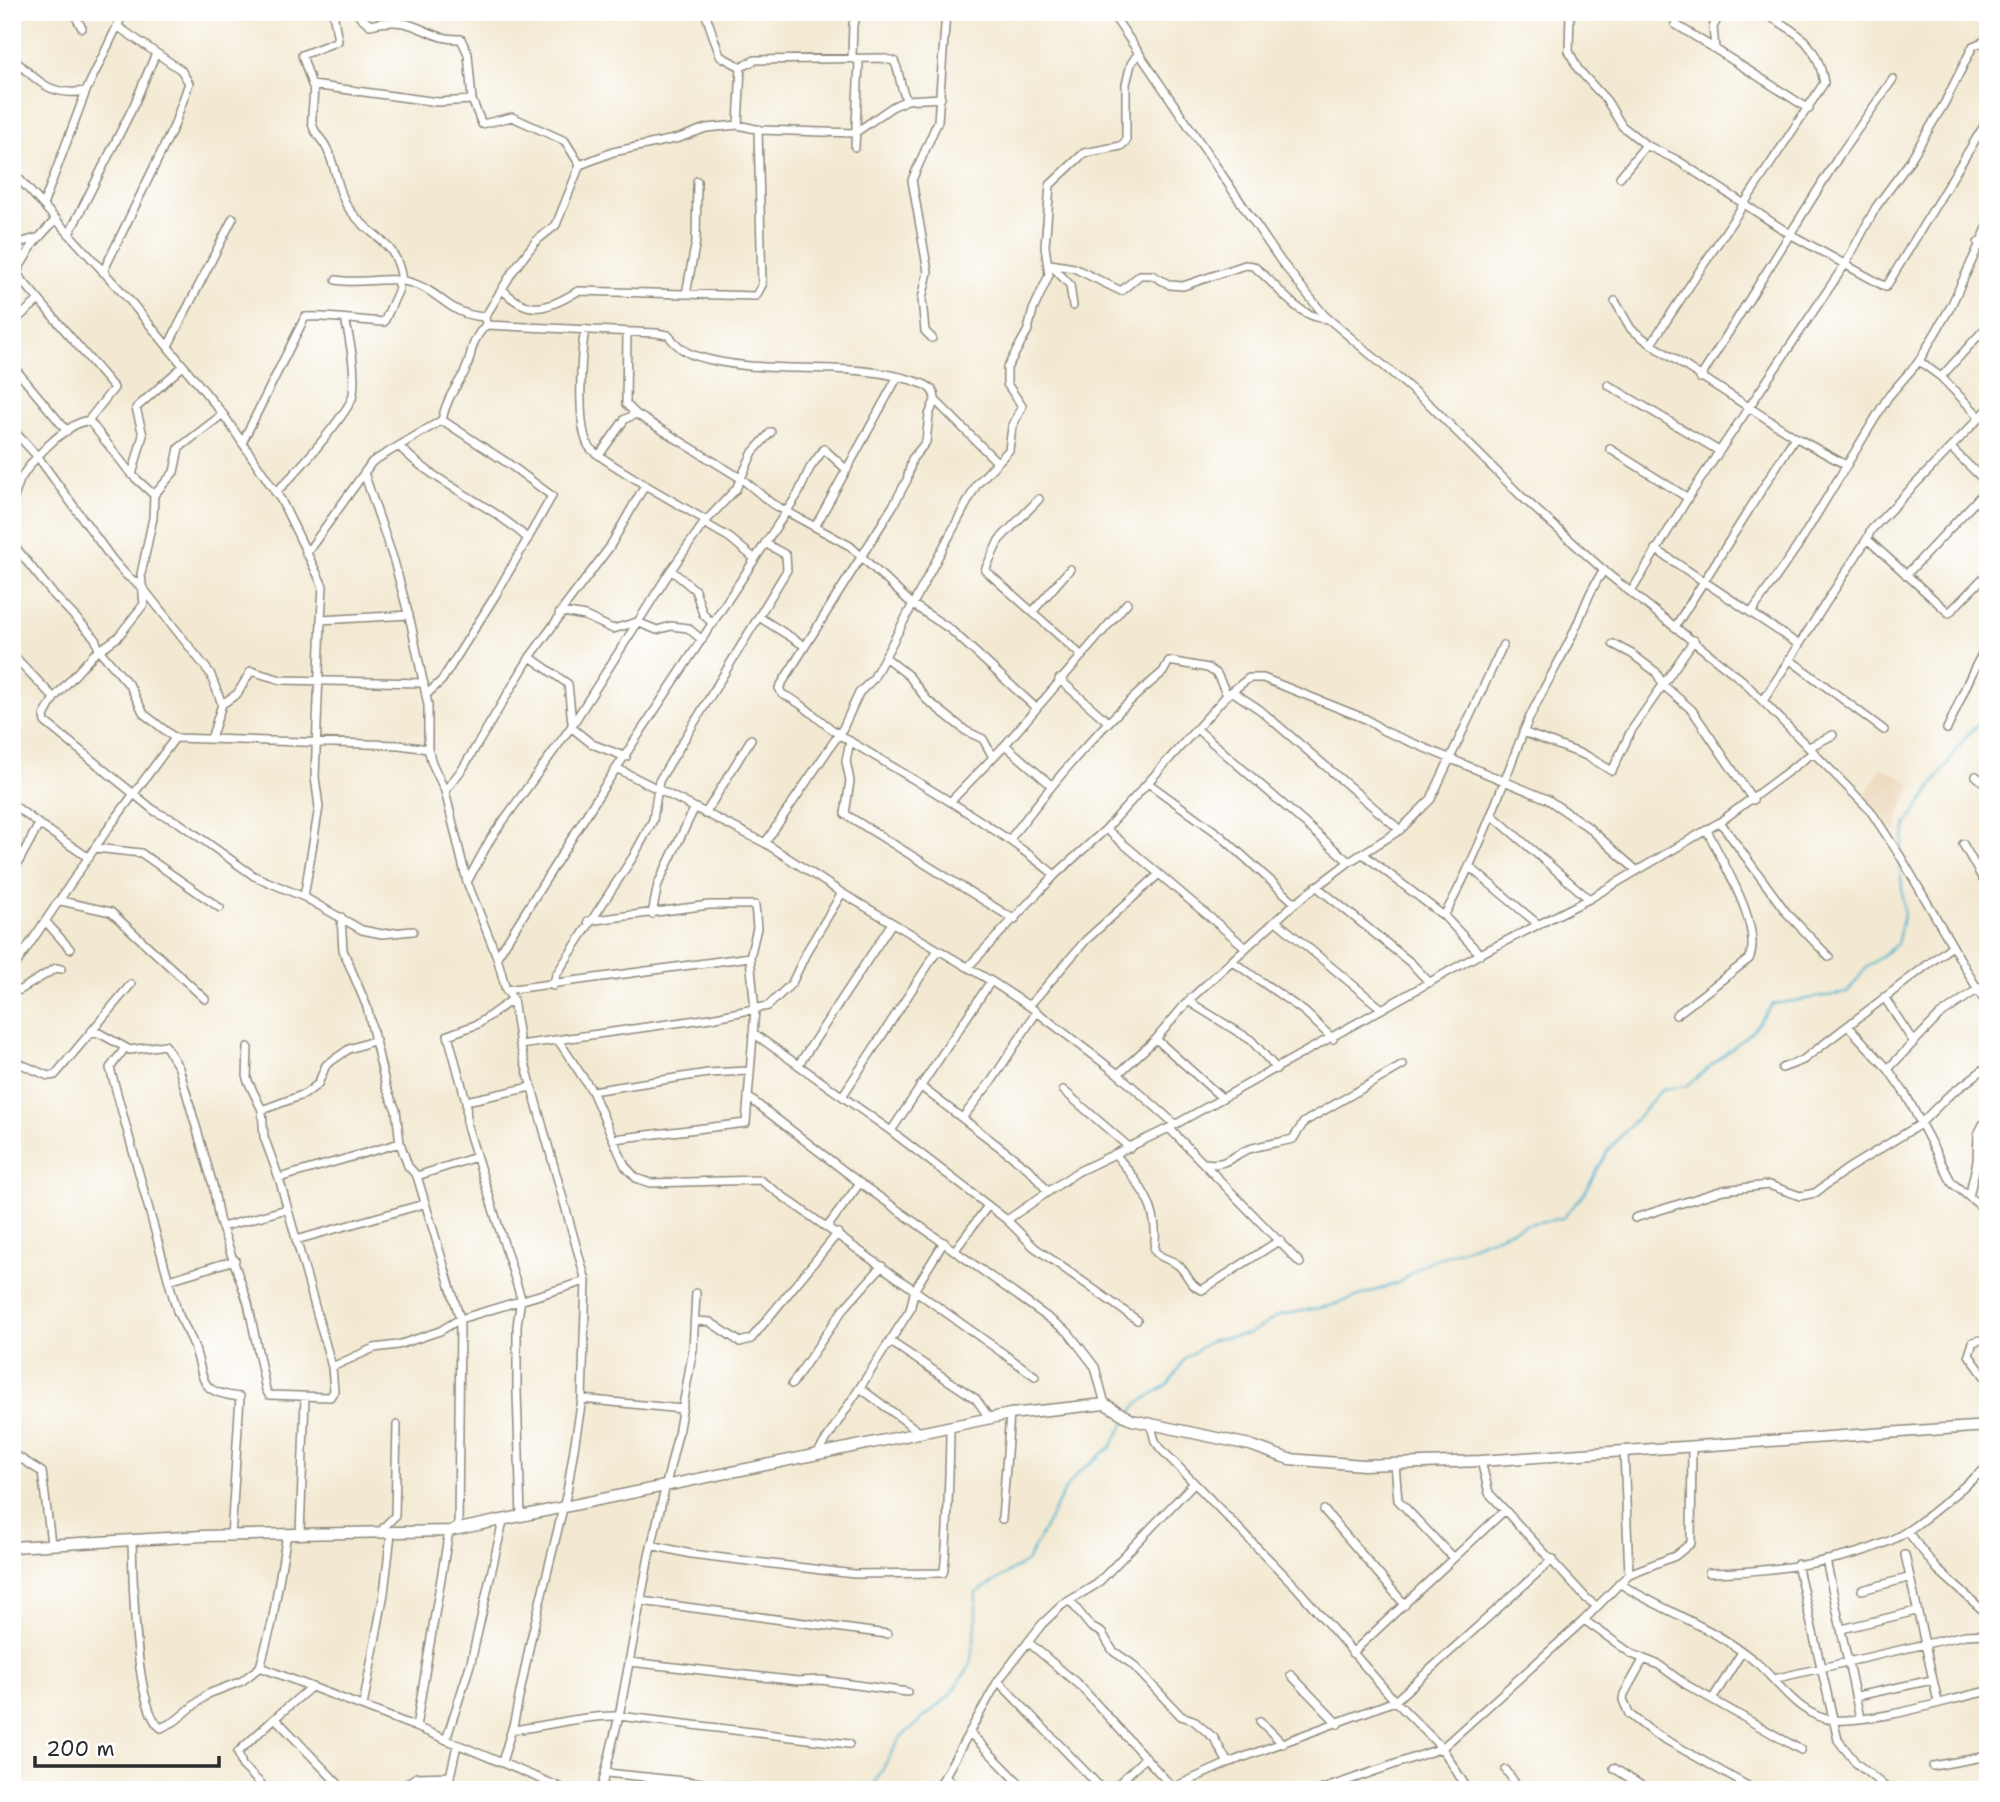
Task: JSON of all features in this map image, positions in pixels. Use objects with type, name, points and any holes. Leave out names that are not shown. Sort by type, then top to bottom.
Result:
[{"type":"street","points":[[73,12],[82,28]]},
{"type":"street","points":[[43,205],[86,91],[124,12]]},
{"type":"street","points":[[333,12],[338,41],[302,55],[309,82],[313,85],[438,102],[472,100]]},
{"type":"street","points":[[355,12],[370,24],[387,20],[413,23],[447,40],[461,40],[468,54],[472,100],[482,124],[512,117],[570,145],[580,165]]},
{"type":"street","points":[[705,12],[720,56],[741,67]]},
{"type":"street","points":[[852,57],[853,24],[859,12]]},
{"type":"street","points":[[932,338],[925,331],[922,299],[928,272],[912,180],[938,121],[946,12]]},
{"type":"street","points":[[1111,12],[1280,260],[1328,319],[1430,405],[1521,496],[1604,570],[1694,640],[1763,701],[1870,810],[1902,859],[1988,1007]]},
{"type":"street","points":[[1570,12],[1569,51],[1578,69],[1607,101],[1622,126],[1646,145],[1677,160],[1790,234],[1886,287],[1988,119]]},
{"type":"street","points":[[1715,49],[1713,27],[1721,12]]},
{"type":"street","points":[[1651,344],[1824,83],[1822,69],[1804,36],[1762,12]]},
{"type":"street","points":[[1675,24],[1809,108]]},
{"type":"street","points":[[103,272],[186,100],[189,83],[180,70],[117,26]]},
{"type":"street","points":[[1631,592],[1688,498],[1846,263],[1876,207],[1908,164],[1944,104],[1973,46],[1988,40]]},
{"type":"street","points":[[69,234],[134,105],[156,52]]},
{"type":"street","points":[[765,843],[838,735],[859,693],[873,679],[977,484],[1009,450],[1012,427],[1022,406],[1007,384],[1008,364],[1028,330],[1033,310],[1049,275],[1050,264],[1045,246],[1050,185],[1084,153],[1121,146],[1126,141],[1126,85],[1131,64],[1139,52]]},
{"type":"street","points":[[741,67],[755,60],[852,57],[894,61],[898,69],[900,88],[907,100]]},
{"type":"street","points":[[852,57],[859,62],[855,147]]},
{"type":"street","points":[[12,58],[38,84],[69,94],[86,91]]},
{"type":"street","points":[[738,125],[741,67]]},
{"type":"street","points":[[1700,378],[1860,125],[1893,79]]},
{"type":"street","points":[[242,443],[305,317],[324,315],[384,322],[399,289],[400,262],[390,246],[364,229],[346,204],[328,151],[312,124],[316,104],[313,85]]},
{"type":"street","points":[[306,554],[372,462],[442,420],[447,399],[464,374],[473,339],[486,321],[502,289],[537,241],[556,225],[580,165],[613,152],[679,138],[706,128],[738,125],[758,130],[855,133],[892,107],[907,100],[941,99]]},
{"type":"street","points":[[502,289],[515,304],[535,308],[553,306],[578,291],[756,296],[762,285],[758,130]]},
{"type":"street","points":[[1620,177],[1646,145]]},
{"type":"street","points":[[12,171],[168,346],[223,414],[275,492],[323,586],[317,682],[316,790],[319,807],[304,897]]},
{"type":"street","points":[[686,294],[696,241],[697,181]]},
{"type":"street","points":[[168,346],[233,218]]},
{"type":"street","points":[[12,501],[19,482],[38,457],[78,423],[87,422],[114,388],[16,273],[56,219]]},
{"type":"street","points":[[1751,613],[1888,397],[1919,361],[1951,306],[1988,226]]},
{"type":"street","points":[[12,245],[41,236]]},
{"type":"street","points":[[1978,243],[1988,248]]},
{"type":"street","points":[[1050,264],[1070,285],[1073,306]]},
{"type":"street","points":[[1050,264],[1074,268],[1121,291],[1140,275],[1152,275],[1176,286],[1245,265],[1253,266],[1303,312],[1328,319]]},
{"type":"street","points":[[336,280],[354,284],[400,280],[415,284],[464,315],[486,321],[668,335],[678,348],[691,355],[897,378],[925,384],[932,389],[935,400],[996,461]]},
{"type":"street","points":[[12,323],[39,300]]},
{"type":"street","points":[[1615,301],[1631,329],[1651,344],[1795,437],[1846,465]]},
{"type":"street","points":[[275,492],[287,483],[331,426],[346,412],[352,397],[352,351],[345,319]]},
{"type":"street","points":[[1941,377],[1988,325]]},
{"type":"street","points":[[585,329],[579,366],[582,425],[590,447],[730,538],[754,559]]},
{"type":"street","points":[[627,332],[626,404],[636,414],[742,479],[784,511],[841,539],[890,580],[912,604],[950,629],[1035,707]]},
{"type":"street","points":[[1919,361],[1941,377],[1979,416]]},
{"type":"street","points":[[12,365],[67,431]]},
{"type":"street","points":[[132,475],[143,435],[136,408],[183,366]]},
{"type":"street","points":[[815,527],[897,378]]},
{"type":"street","points":[[1608,385],[1719,451]]},
{"type":"street","points":[[935,400],[929,415],[926,442],[912,459],[907,480],[779,688],[782,694],[811,711],[838,735],[1010,839],[1055,876]]},
{"type":"street","points":[[1763,701],[1871,530],[1988,409]]},
{"type":"street","points":[[223,414],[179,448],[174,472],[155,495],[141,574],[144,604],[140,612],[118,636],[99,650],[54,698],[44,716],[45,722],[156,812],[178,822],[254,876],[304,897],[362,930],[375,933],[414,931]]},
{"type":"street","points":[[600,454],[625,419],[636,414]]},
{"type":"street","points":[[426,695],[442,680],[528,539],[551,493],[442,420]]},
{"type":"street","points":[[87,422],[132,475],[155,495]]},
{"type":"street","points":[[12,429],[38,457],[112,559],[125,575],[142,588],[210,673],[222,704],[211,739]]},
{"type":"street","points":[[467,882],[491,838],[571,727],[671,570],[705,522],[742,479],[753,452],[771,432]]},
{"type":"street","points":[[1675,627],[1795,437]]},
{"type":"street","points":[[399,446],[427,473],[507,521],[528,539]]},
{"type":"street","points":[[1906,575],[1988,486],[1951,448]]},
{"type":"street","points":[[497,957],[824,449],[847,470]]},
{"type":"street","points":[[1610,449],[1688,498]]},
{"type":"street","points":[[364,472],[391,550],[409,615],[426,695],[428,749],[445,791],[467,882],[497,957],[506,990],[513,999],[520,1045],[586,1281],[582,1399],[563,1508],[512,1730],[502,1762]]},
{"type":"street","points":[[445,791],[463,768],[557,616],[609,548],[645,485]]},
{"type":"street","points":[[1039,499],[999,540],[985,570],[1034,610],[1083,656]]},
{"type":"street","points":[[1867,539],[1949,613],[1988,573]]},
{"type":"street","points":[[12,543],[53,594],[89,630],[99,650],[130,686],[144,714],[175,738],[428,749]]},
{"type":"street","points":[[553,986],[556,975],[588,922],[648,830],[657,788],[759,617],[788,561],[786,555],[765,543]]},
{"type":"street","points":[[1655,549],[1798,644]]},
{"type":"street","points":[[1034,610],[1070,569]]},
{"type":"street","points":[[671,570],[695,590],[703,614],[713,624]]},
{"type":"street","points":[[1444,916],[1471,868],[1507,781],[1523,732],[1571,639],[1585,599],[1604,570]]},
{"type":"street","points":[[951,801],[1005,745],[1127,603]]},
{"type":"street","points":[[557,616],[570,612],[613,629],[636,622],[657,630],[671,626],[692,628],[702,640]]},
{"type":"street","points":[[321,620],[409,615]]},
{"type":"street","points":[[759,617],[805,646]]},
{"type":"street","points":[[1523,732],[1587,756],[1612,771],[1630,732],[1694,640]]},
{"type":"street","points":[[1947,729],[1963,698],[1965,681],[1988,644]]},
{"type":"street","points":[[1118,1074],[1156,1039],[1188,1001],[1295,902],[1349,862],[1400,830],[1431,799],[1503,645]]},
{"type":"street","points":[[1613,645],[1632,654],[1656,672],[1663,685],[1692,710],[1753,800]]},
{"type":"street","points":[[12,654],[54,698]]},
{"type":"street","points":[[530,657],[568,684],[571,727],[592,744],[626,757]]},
{"type":"street","points":[[885,657],[909,676],[927,700],[966,731],[983,739],[993,757]]},
{"type":"street","points":[[1789,659],[1884,730]]},
{"type":"street","points":[[1010,839],[1051,785],[1108,722],[1163,672],[1169,661],[1208,668],[1217,674],[1230,693],[1259,709],[1400,830]]},
{"type":"street","points":[[222,704],[237,694],[250,671],[281,680],[424,683]]},
{"type":"street","points":[[968,967],[1055,876],[1106,829],[1230,693],[1249,678],[1262,678],[1547,799],[1588,827],[1636,870]]},
{"type":"street","points":[[1059,679],[1108,722]]},
{"type":"street","points":[[1198,730],[1349,862]]},
{"type":"street","points":[[1007,1220],[1077,1172],[1130,1148],[1333,1039],[1429,982],[1589,899],[1707,830],[1753,800],[1811,750],[1833,735]]},
{"type":"street","points":[[12,970],[47,923],[95,848],[175,738]]},
{"type":"street","points":[[705,814],[751,739]]},
{"type":"street","points":[[850,741],[846,761],[850,781],[845,814],[1015,920]]},
{"type":"street","points":[[1005,745],[1051,785]]},
{"type":"street","points":[[618,769],[765,843],[1029,1006],[1118,1074],[1172,1126],[1203,1163],[1300,1263]]},
{"type":"street","points":[[1976,776],[1988,786]]},
{"type":"street","points":[[1148,783],[1220,835],[1295,902]]},
{"type":"street","points":[[12,804],[89,858]]},
{"type":"street","points":[[652,914],[658,884],[694,809]]},
{"type":"street","points":[[1493,816],[1589,899]]},
{"type":"street","points":[[1720,822],[1786,912],[1829,957]]},
{"type":"street","points":[[13,873],[39,824]]},
{"type":"street","points":[[1106,829],[1245,947]]},
{"type":"street","points":[[1675,1016],[1749,959],[1754,948],[1750,923],[1707,830]]},
{"type":"street","points":[[1963,844],[1988,888]]},
{"type":"street","points":[[95,848],[141,853],[220,908]]},
{"type":"street","points":[[1363,854],[1444,916],[1480,954]]},
{"type":"street","points":[[1471,868],[1539,925]]},
{"type":"street","points":[[1029,1006],[1086,940],[1158,874]]},
{"type":"street","points":[[1316,886],[1411,963],[1429,982]]},
{"type":"street","points":[[520,1045],[755,1010],[779,998],[792,983],[808,948],[842,893]]},
{"type":"street","points":[[61,901],[111,912],[205,999]]},
{"type":"street","points":[[588,922],[709,905],[755,905],[757,928],[750,957],[755,1010],[748,1071],[746,1123],[614,1139]]},
{"type":"street","points":[[341,917],[343,950],[367,1007],[386,1087],[396,1110],[400,1143],[408,1166],[417,1177],[460,1319],[454,1530],[416,1727]]},
{"type":"street","points":[[1276,920],[1382,1009]]},
{"type":"street","points":[[47,923],[70,949]]},
{"type":"street","points":[[799,1064],[892,923]]},
{"type":"street","points":[[1782,1068],[1803,1060],[1952,946]]},
{"type":"street","points":[[842,1095],[938,950]]},
{"type":"street","points":[[506,990],[553,986],[750,957]]},
{"type":"street","points":[[1232,961],[1305,1012],[1333,1039]]},
{"type":"street","points":[[12,990],[20,990],[56,968],[61,969]]},
{"type":"street","points":[[891,1130],[991,981]]},
{"type":"street","points":[[1888,1069],[1939,1016],[1988,982]]},
{"type":"street","points":[[12,1060],[52,1076],[91,1034],[131,984]]},
{"type":"street","points":[[1884,997],[1913,1041]]},
{"type":"street","points":[[513,999],[478,1024],[448,1035],[466,1101],[467,1126],[521,1298],[517,1326],[520,1517]]},
{"type":"street","points":[[1188,1001],[1251,1040],[1277,1069]]},
{"type":"street","points":[[963,1117],[993,1079],[1036,1013]]},
{"type":"street","points":[[1848,1026],[1888,1069],[1906,1095],[1919,1125],[1952,1183],[1988,1212]]},
{"type":"street","points":[[754,1033],[891,1130],[1007,1220],[1034,1247],[1137,1320]]},
{"type":"street","points":[[91,1034],[99,1034],[125,1048],[137,1050],[158,1044],[168,1048],[180,1073],[191,1115],[200,1135],[222,1227],[248,1303],[266,1390],[270,1395],[333,1395],[332,1367],[279,1178],[264,1136],[262,1110],[247,1079],[248,1047]]},
{"type":"street","points":[[1156,1039],[1222,1098]]},
{"type":"street","points":[[262,1110],[305,1094],[318,1084],[326,1065],[349,1049],[376,1040]]},
{"type":"street","points":[[558,1040],[592,1091],[625,1166],[636,1178],[650,1183],[736,1183],[760,1180],[838,1233],[1035,1376]]},
{"type":"street","points":[[125,1048],[110,1068],[177,1311],[196,1351],[200,1374],[212,1392],[240,1397],[231,1536]]},
{"type":"street","points":[[1203,1163],[1219,1165],[1234,1160],[1245,1151],[1293,1139],[1304,1122],[1403,1065]]},
{"type":"street","points":[[1635,1218],[1723,1190],[1769,1185],[1800,1196],[1815,1193],[1847,1168],[1919,1125],[1947,1097],[1988,1066]]},
{"type":"street","points":[[592,1091],[708,1073],[748,1071]]},
{"type":"street","points":[[920,1086],[1031,1171],[1048,1192]]},
{"type":"street","points":[[466,1101],[531,1087]]},
{"type":"street","points":[[1063,1090],[1130,1148]]},
{"type":"street","points":[[748,1097],[860,1183],[1068,1332],[1095,1367],[1105,1404]]},
{"type":"street","points":[[1969,1197],[1977,1161],[1978,1134],[1988,1115]]},
{"type":"street","points":[[279,1178],[400,1143]]},
{"type":"street","points":[[1116,1155],[1147,1194],[1157,1233],[1154,1250],[1160,1258],[1178,1265],[1195,1287],[1202,1290],[1280,1240]]},
{"type":"street","points":[[417,1177],[476,1157]]},
{"type":"street","points":[[828,1226],[860,1183]]},
{"type":"street","points":[[296,1240],[424,1204]]},
{"type":"street","points":[[955,1250],[987,1207]]},
{"type":"street","points":[[222,1227],[286,1209]]},
{"type":"street","points":[[695,1321],[710,1322],[740,1342],[751,1339],[838,1233]]},
{"type":"street","points":[[817,1455],[891,1342],[910,1310],[915,1289],[944,1242]]},
{"type":"street","points":[[169,1280],[234,1260]]},
{"type":"street","points":[[792,1384],[842,1311],[882,1266]]},
{"type":"street","points":[[332,1367],[374,1348],[398,1345],[440,1331],[460,1319],[521,1298],[586,1281]]},
{"type":"street","points":[[601,1790],[620,1716],[651,1545],[667,1485],[682,1409],[695,1321],[696,1293]]},
{"type":"street","points":[[1988,1338],[1973,1342],[1969,1354],[1988,1381]]},
{"type":"street","points":[[891,1342],[976,1399],[990,1419]]},
{"type":"street","points":[[860,1388],[922,1433]]},
{"type":"street","points":[[300,1534],[304,1397]]},
{"type":"street","points":[[582,1399],[682,1409]]},
{"type":"street","points":[[12,1547],[231,1536],[387,1534],[454,1530],[1010,1415],[1105,1404],[1132,1420],[1250,1445],[1289,1459],[1363,1465],[1481,1461],[1988,1426]]},
{"type":"street","points":[[1002,1519],[1010,1415]]},
{"type":"street","points":[[1150,1423],[1155,1441],[1296,1587],[1395,1701],[1442,1748],[1468,1790]]},
{"type":"street","points":[[363,1706],[384,1593],[387,1534],[384,1527],[395,1516],[397,1425]]},
{"type":"street","points":[[651,1545],[691,1554],[854,1574],[943,1573],[947,1543],[945,1517],[950,1428]]},
{"type":"street","points":[[1320,1790],[1442,1748],[1584,1620],[1629,1574],[1675,1556],[1691,1543],[1692,1446]]},
{"type":"street","points":[[1624,1452],[1629,1574]]},
{"type":"street","points":[[12,1453],[42,1472],[51,1544]]},
{"type":"street","points":[[1481,1461],[1489,1493],[1553,1559],[1587,1600],[1597,1606]]},
{"type":"street","points":[[1395,1464],[1398,1500],[1453,1558]]},
{"type":"street","points":[[1709,1573],[1745,1572],[1826,1560],[1907,1531],[1985,1469],[1988,1472]]},
{"type":"street","points":[[937,1790],[998,1681],[1028,1642],[1054,1612],[1097,1584],[1194,1483]]},
{"type":"street","points":[[1324,1510],[1405,1605]]},
{"type":"street","points":[[1352,1653],[1504,1511]]},
{"type":"street","points":[[446,1740],[471,1662],[503,1521]]},
{"type":"street","points":[[1907,1531],[1937,1569],[1988,1615]]},
{"type":"street","points":[[132,1541],[136,1633],[145,1698],[155,1724],[161,1728],[168,1726],[208,1694],[242,1681],[260,1667],[272,1623],[287,1534]]},
{"type":"street","points":[[1905,1555],[1908,1578],[1938,1702]]},
{"type":"street","points":[[1028,1642],[1080,1686],[1174,1788],[1228,1763],[1395,1701],[1553,1559]]},
{"type":"street","points":[[1826,1560],[1860,1718]]},
{"type":"street","points":[[1797,1564],[1833,1720],[1846,1753],[1889,1790]]},
{"type":"street","points":[[1862,1590],[1908,1578]]},
{"type":"street","points":[[1619,1583],[1713,1633],[1742,1652],[1801,1706],[1833,1720],[1860,1718],[1988,1691]]},
{"type":"street","points":[[641,1601],[887,1634]]},
{"type":"street","points":[[1071,1602],[1091,1627],[1102,1633],[1113,1651],[1132,1664],[1181,1716],[1194,1720],[1214,1738],[1228,1763]]},
{"type":"street","points":[[1842,1629],[1916,1611]]},
{"type":"street","points":[[1584,1620],[1643,1660],[1658,1665],[1685,1684],[1801,1750]]},
{"type":"street","points":[[1773,1679],[1822,1666],[1924,1647],[1965,1635],[1988,1634]]},
{"type":"street","points":[[1713,1698],[1742,1652]]},
{"type":"street","points":[[1643,1660],[1624,1694],[1623,1700],[1629,1714],[1652,1732],[1755,1790]]},
{"type":"street","points":[[630,1662],[907,1692]]},
{"type":"street","points":[[260,1667],[416,1727],[567,1790]]},
{"type":"street","points":[[1291,1675],[1338,1724]]},
{"type":"street","points":[[1857,1696],[1932,1680]]},
{"type":"street","points":[[998,1681],[1103,1790]]},
{"type":"street","points":[[267,1790],[242,1765],[237,1758],[238,1752],[311,1687]]},
{"type":"street","points":[[512,1730],[554,1726],[581,1717],[620,1716],[849,1744]]},
{"type":"street","points":[[275,1718],[344,1790]]},
{"type":"street","points":[[1260,1721],[1283,1744]]},
{"type":"street","points":[[970,1733],[1027,1790]]},
{"type":"street","points":[[447,1790],[457,1745]]},
{"type":"street","points":[[1933,1766],[1988,1756]]},
{"type":"street","points":[[1112,1790],[1146,1757]]},
{"type":"street","points":[[1614,1768],[1648,1790]]},
{"type":"street","points":[[1506,1770],[1520,1790]]},
{"type":"street","points":[[607,1773],[769,1790]]},
{"type":"street","points":[[396,1790],[417,1777],[449,1776]]},
{"type":"street","points":[[946,1776],[958,1790]]},
{"type":"street","points":[[645,1790],[649,1777]]},
{"type":"shaded area","points":[[1882,767],[1913,784],[1898,817],[1899,827],[1892,833],[1863,798]]},
{"type":"waterway","points":[[1901,850],[1907,824],[1966,736],[1988,715]]},
{"type":"waterway","points":[[1131,1414],[1137,1404],[1169,1384],[1185,1358],[1212,1340],[1249,1334],[1280,1315],[1330,1306],[1398,1283],[1424,1264],[1528,1224],[1563,1218],[1584,1194],[1607,1152],[1662,1089],[1687,1086],[1751,1032],[1773,1004],[1847,993],[1866,968],[1897,944],[1904,914],[1900,863]]},
{"type":"waterway","points":[[871,1790],[900,1738],[949,1696],[970,1666],[976,1627],[976,1593],[1027,1561],[1066,1488],[1080,1471],[1111,1447],[1126,1421]]}]
